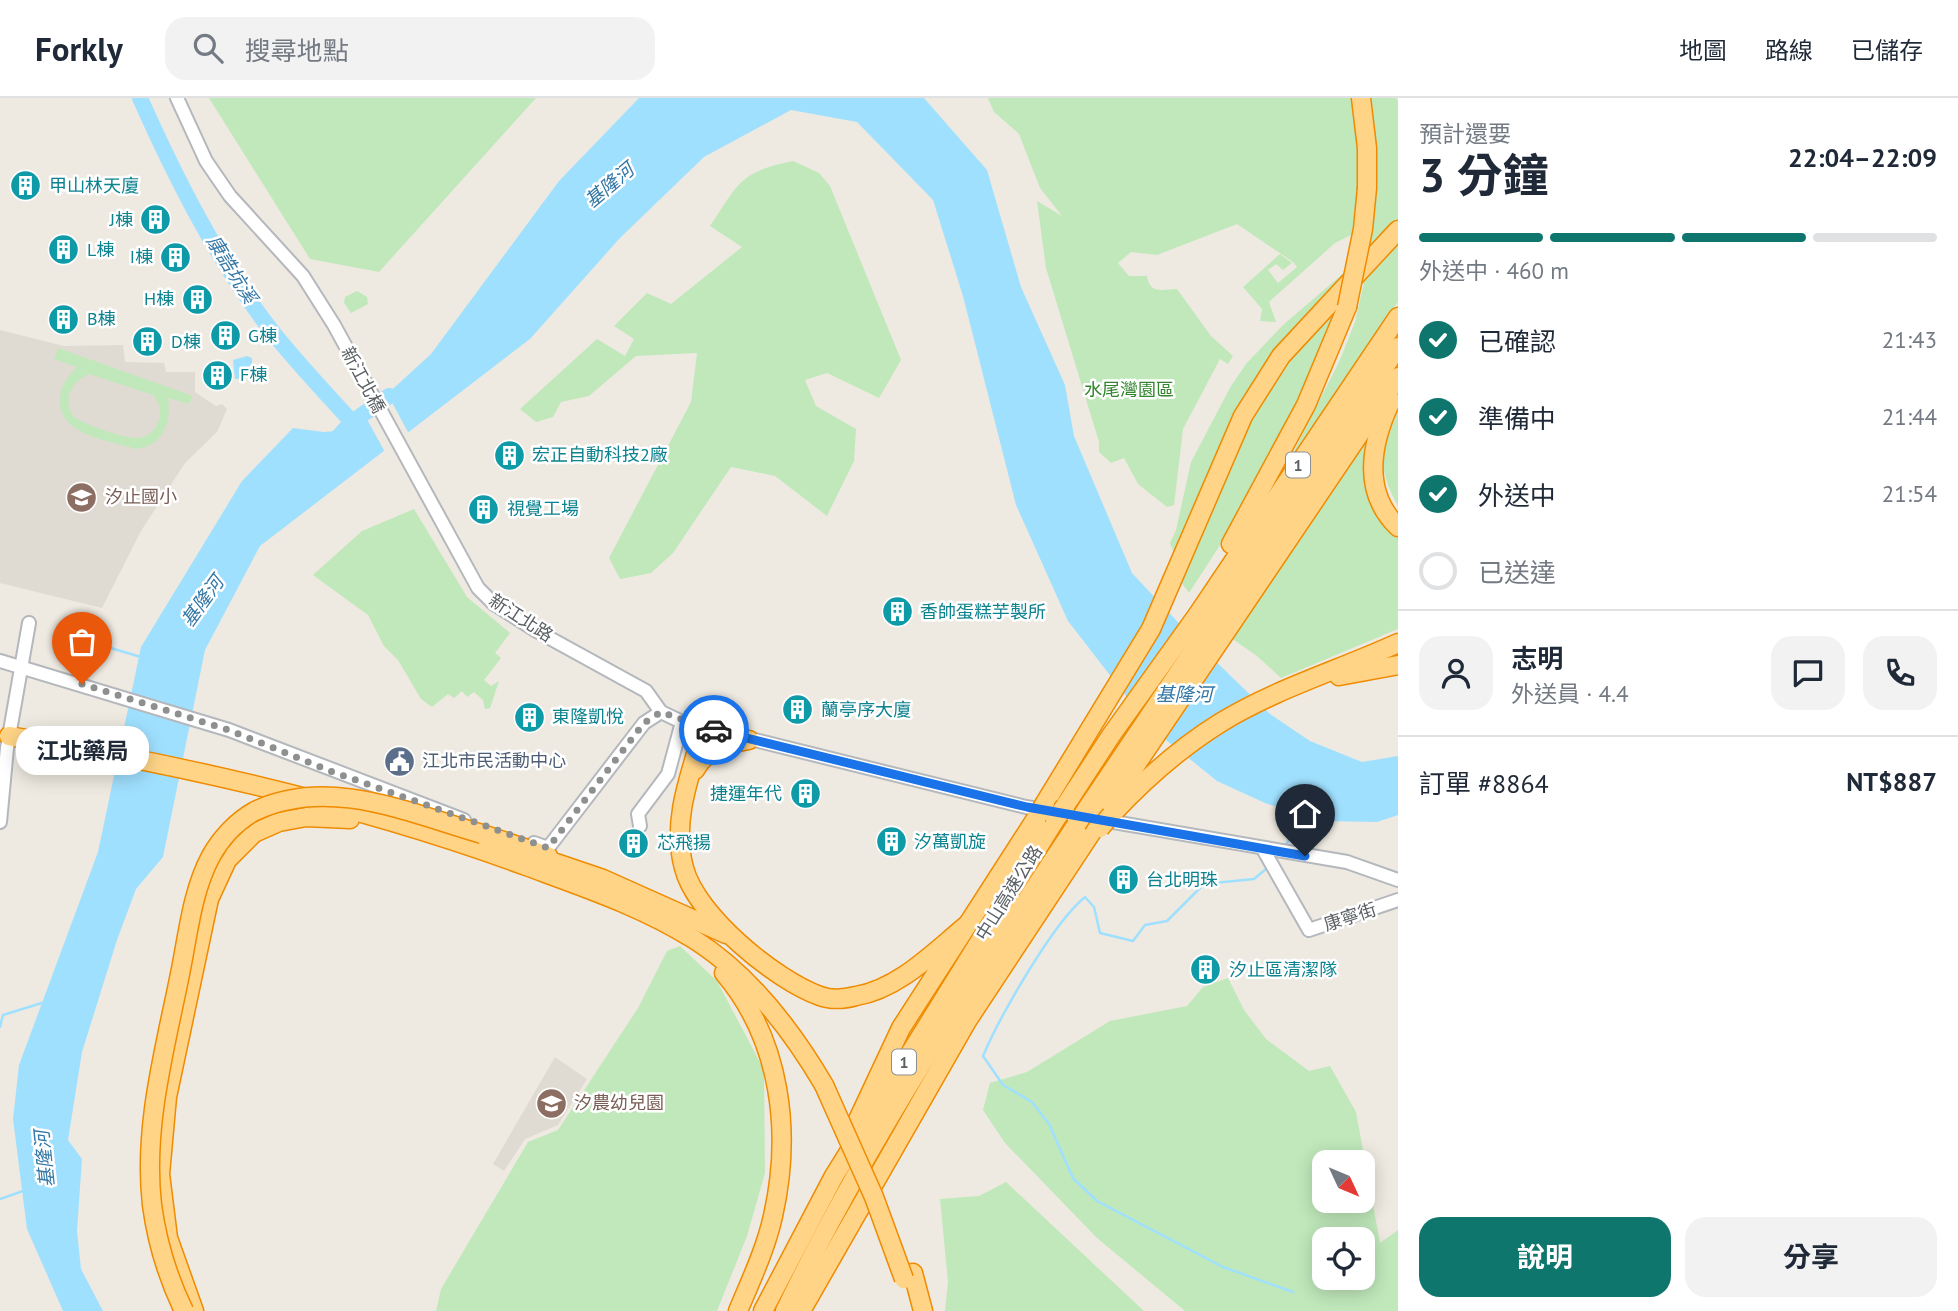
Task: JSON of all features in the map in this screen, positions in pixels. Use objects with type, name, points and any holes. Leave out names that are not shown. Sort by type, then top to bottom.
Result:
[{"type":"highway","points":[[1205,622],[1252,510],[1328,359],[1347,307],[1362,241],[1367,188],[1367,148],[1361,98]]},
{"type":"highway","points":[[834,1176],[877,1074],[901,1028],[1109,703],[1151,629],[1219,464],[1242,416],[1303,330],[1398,230]]},
{"type":"highway","name":"1","points":[[1096,819],[1205,622],[1398,317]]},
{"type":"highway","name":"1","points":[[1205,622],[1398,347]]},
{"type":"highway","points":[[1205,622],[1398,377]]},
{"type":"highway","points":[[1398,389],[1374,441],[1371,468],[1379,501],[1398,527]]},
{"type":"highway","name":"中山高速公路","points":[[763,1311],[834,1176],[1060,813],[1112,734],[1205,622]]},
{"type":"highway","points":[[803,1311],[967,1021],[1076,857],[1096,819],[1162,765],[1222,721],[1289,689],[1398,643]]},
{"type":"highway","points":[[1289,689],[1398,665]]},
{"type":"highway","points":[[704,728],[681,823],[684,869],[701,901],[737,940],[793,984],[822,997],[841,999],[860,996],[883,987],[911,970],[967,925]]},
{"type":"highway","points":[[5,735],[220,777],[398,824],[544,854],[556,863],[638,893],[676,922],[765,1000],[829,1084],[923,1311]]},
{"type":"highway","points":[[689,782],[706,755],[726,744],[749,740]]},
{"type":"highway","points":[[184,1311],[163,1257],[152,1205],[152,1136],[159,1078],[192,911],[211,857],[234,826],[255,812],[303,798],[334,796],[362,799],[485,842],[594,891],[676,922],[737,940]]},
{"type":"highway","points":[[194,1311],[168,1238],[160,1174],[167,1097],[209,899],[227,860],[254,833],[278,822],[324,817],[398,824]]},
{"type":"highway","name":"中山高速公路","points":[[785,1311],[872,1148],[968,988],[1096,819]]},
{"type":"highway","points":[[676,922],[718,966],[739,994],[757,1026],[777,1082],[783,1138],[773,1216],[738,1311]]},
{"type":"highway","points":[[908,1276],[913,1311]]},
{"type":"street","name":"新江北橋","points":[[177,98],[206,161],[230,196],[303,276],[334,326],[419,486]]},
{"type":"street","name":"新江北路","points":[[419,486],[478,588],[494,604],[535,630],[646,691],[661,712]]},
{"type":"street","points":[[0,822],[5,735],[29,623]]},
{"type":"street","points":[[0,661],[222,727],[412,801],[548,848],[644,723],[661,712],[682,722],[749,740],[1027,807],[1347,862],[1398,880]]},
{"type":"street","points":[[640,826],[638,814],[668,774],[682,722]]},
{"type":"street","name":"康寧街","points":[[1264,849],[1309,930],[1397,900]]},
{"type":"shaded area","name":"汐止國小","points":[[0,330],[64,346],[123,345],[125,362],[164,363],[166,372],[195,372],[195,392],[216,406],[222,404],[227,409],[217,432],[185,463],[141,531],[102,608],[0,583]]},
{"type":"shaded area","name":"汐農幼兒園","points":[[555,1057],[587,1079],[558,1125],[525,1139],[504,1171],[493,1164]]},
{"type":"green space","points":[[209,98],[536,98],[379,272],[310,259]]},
{"type":"green space","name":"水尾灣園區","points":[[988,98],[1396,98],[1398,101],[1398,230],[1281,356],[1186,545],[1174,553],[1170,543],[1176,530],[1191,462],[1231,386],[1246,364],[1283,325],[1346,271],[1363,229],[1335,243],[1269,302],[1276,322],[1260,321],[1262,309],[1243,287],[1280,254],[1292,263],[1283,270],[1276,264],[1268,270],[1278,283],[1297,267],[1293,262],[1237,224],[1157,255],[1131,252],[1118,263],[1129,276],[1147,276],[1154,288],[1177,289],[1211,336],[1233,356],[1228,364],[1220,359],[1183,429],[1174,505],[1167,507],[1138,484],[1124,458],[1111,463],[1099,452],[1099,442],[1046,268],[1037,201],[1062,216],[1040,188],[1019,134],[994,112]]},
{"type":"green space","points":[[793,161],[819,173],[830,186],[901,360],[879,398],[827,373],[805,380],[816,406],[856,429],[854,461],[827,516],[775,476],[731,467],[673,553],[651,573],[620,579],[609,558],[691,402],[697,353],[636,356],[589,396],[561,402],[553,417],[536,422],[520,409],[597,339],[625,356],[634,339],[614,326],[647,293],[671,304],[742,247],[710,226],[742,182],[761,170]]},
{"type":"green space","points":[[1398,239],[1398,302],[1289,461],[1339,362],[1355,322],[1367,269]]},
{"type":"green space","points":[[357,291],[367,297],[368,304],[351,313],[344,303],[345,297]]},
{"type":"green space","points":[[1338,310],[1309,384],[1273,456],[1189,593],[1181,582],[1239,438],[1270,385],[1289,360]]},
{"type":"green space","points":[[58,348],[193,396],[189,404],[168,398],[168,416],[164,431],[153,443],[136,449],[87,435],[68,422],[62,412],[60,395],[65,382],[77,367],[54,359]],"holes":[[[89,374],[153,395],[160,407],[159,421],[151,432],[138,438],[115,434],[79,420],[74,417],[69,405],[73,386]]]},
{"type":"green space","points":[[1398,412],[1398,506],[1386,480],[1383,459]]},
{"type":"green space","points":[[1370,434],[1364,458],[1369,494],[1398,534],[1398,629],[1281,678],[1257,656],[1231,638]]},
{"type":"green space","points":[[414,509],[467,597],[510,633],[495,653],[501,658],[484,680],[491,686],[499,681],[490,708],[485,709],[483,700],[474,692],[467,697],[462,691],[454,698],[448,694],[432,707],[421,699],[398,660],[384,646],[368,615],[313,575],[362,531]]},
{"type":"green space","points":[[680,946],[717,981],[764,1070],[765,1173],[747,1236],[717,1311],[436,1311],[441,1289],[528,1142],[558,1130],[638,1008],[667,951]]},
{"type":"green space","points":[[1228,978],[1244,1010],[1266,1039],[1309,1071],[1330,1066],[1356,1112],[1363,1150],[1312,1150],[1312,1213],[1375,1213],[1380,1243],[1398,1230],[1398,1311],[1185,1311],[1097,1238],[1005,1143],[983,1110],[990,1083],[1027,1072],[1110,1021],[1187,1006],[1203,987]]},
{"type":"green space","points":[[1006,1182],[1144,1311],[945,1311],[948,1282],[940,1199],[979,1196]]},
{"type":"water","name":"基隆河","points":[[639,98],[924,98],[987,170],[1021,287],[1065,385],[1074,436],[1132,573],[1203,649],[1270,714],[1310,741],[1362,762],[1398,756],[1398,815],[1377,822],[1322,821],[1265,803],[1217,781],[1150,727],[1068,621],[1016,505],[963,296],[933,200],[857,122],[791,110],[704,157],[620,238],[530,339],[260,546],[205,650],[163,857],[136,889],[82,1052],[68,1140],[82,1159],[77,1231],[81,1269],[103,1311],[63,1311],[27,1229],[13,1119],[19,1065],[98,852],[141,647],[242,481],[293,428],[324,432],[348,430],[431,354],[559,181]]},
{"type":"water","points":[[247,356],[252,358],[252,364],[246,369],[244,378],[235,379],[233,360]]},
{"type":"pier","points":[[386,391],[410,436],[386,454],[363,412]]},
{"type":"waterway","name":"康誥坑溪","points":[[140,98],[183,189],[233,276],[281,342],[352,422]]},
{"type":"waterway","name":"基隆河","points":[[329,447],[352,422],[389,396]]},
{"type":"waterway","points":[[104,646],[141,657]]},
{"type":"waterway","points":[[1286,845],[1303,814]]},
{"type":"waterway","points":[[1266,869],[1254,879],[1204,884],[1167,921],[1145,925],[1133,941],[1100,933],[1094,907],[1085,897],[1043,948],[1014,995],[983,1056],[1003,1085],[1032,1102],[1049,1124],[1073,1178],[1097,1201],[1223,1267],[1293,1292]]},
{"type":"waterway","points":[[0,1027],[3,1015],[45,1002]]},
{"type":"waterway","points":[[0,1199],[23,1191]]},
{"type":"way so far","points":[[82,684],[229,730],[333,772],[548,848],[644,723],[661,712],[682,722],[714,730]]},
{"type":"place","name":"甲山林天廈","points":[[26,186]]},
{"type":"place","name":"J棟","points":[[156,220]]},
{"type":"place","name":"L棟","points":[[64,250]]},
{"type":"place","name":"I棟","points":[[176,257]]},
{"type":"place","name":"H棟","points":[[197,299]]},
{"type":"place","name":"B棟","points":[[64,319]]},
{"type":"place","name":"G棟","points":[[225,336]]},
{"type":"place","name":"D棟","points":[[148,342]]},
{"type":"place","name":"F棟","points":[[217,375]]},
{"type":"place","name":"宏正自動科技2廠","points":[[509,455]]},
{"type":"place","name":"汐止國小","points":[[82,497]]},
{"type":"place","name":"視覺工場","points":[[484,509]]},
{"type":"place","name":"香帥蛋糕芋製所","points":[[897,612]]},
{"type":"place","name":"江北藥局","points":[[82,684]]},
{"type":"place","name":"蘭亭序大廈","points":[[798,710]]},
{"type":"place","name":"東隆凱悅","points":[[529,717]]},
{"type":"place","name":"江北市民活動中心","points":[[399,761]]},
{"type":"place","name":"捷運年代","points":[[805,794]]},
{"type":"place","name":"汐萬凱旋","points":[[891,842]]},
{"type":"place","name":"芯飛揚","points":[[634,843]]},
{"type":"place","name":"台北明珠","points":[[1123,880]]},
{"type":"place","name":"汐止區清潔隊","points":[[1206,970]]},
{"type":"place","name":"汐農幼兒園","points":[[551,1103]]},
{"type":"route","points":[[714,730],[1027,807],[1305,856]]}]
